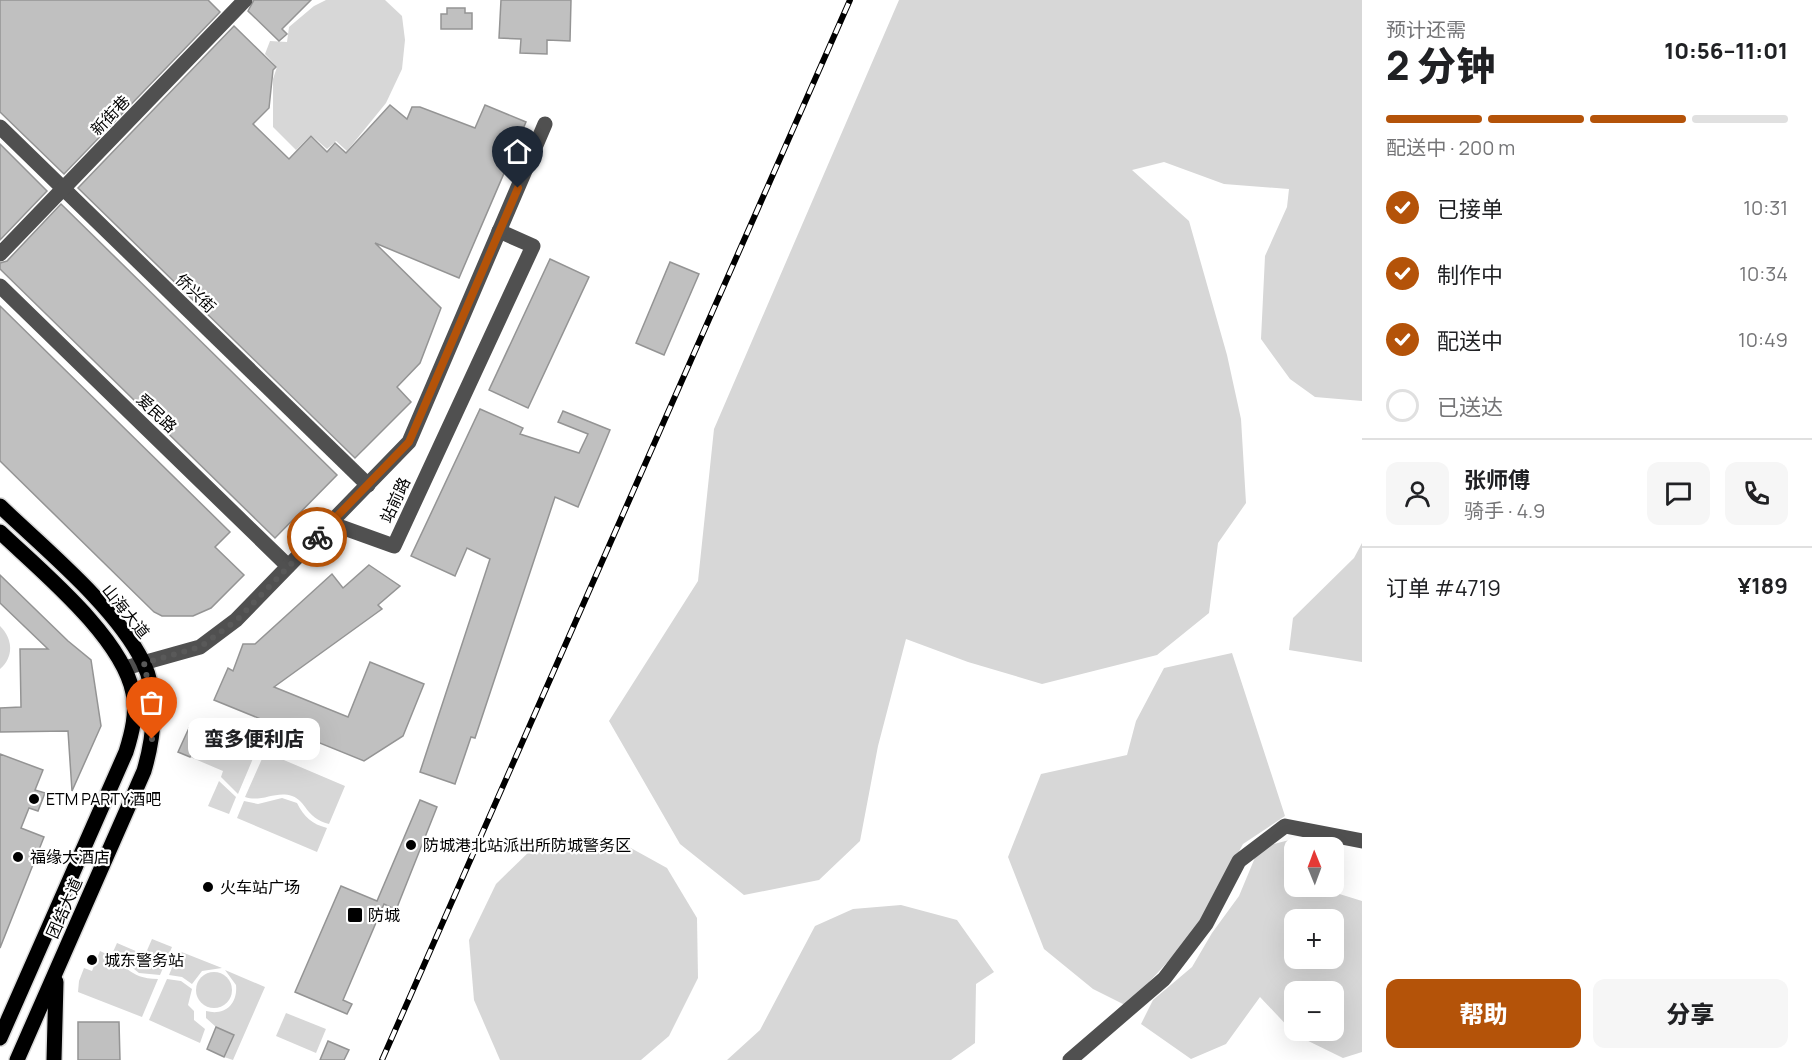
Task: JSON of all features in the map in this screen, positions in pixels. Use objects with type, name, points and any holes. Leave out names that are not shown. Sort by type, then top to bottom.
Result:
[{"type":"main road","name":"山海大道","points":[[0,506],[91,595],[124,634],[144,663],[153,707],[152,739],[144,771]]},
{"type":"main road","name":"山海大道","points":[[0,532],[78,607],[125,668],[134,708],[132,735],[122,761]]},
{"type":"main road","name":"团结大道","points":[[0,1038],[122,761]]},
{"type":"main road","name":"团结大道","points":[[17,1060],[144,771]]},
{"type":"main road","points":[[54,1060],[57,970]]},
{"type":"street","name":"新街巷","points":[[0,254],[245,0]]},
{"type":"street","name":"站前路","points":[[125,668],[200,647],[237,620],[409,442],[545,124]]},
{"type":"street","name":"侨兴街","points":[[0,127],[368,485]]},
{"type":"street","name":"站前路","points":[[330,524],[394,546],[533,246],[499,231]]},
{"type":"street","name":"爱民路","points":[[0,286],[288,566]]},
{"type":"street","points":[[1070,1060],[1164,979],[1206,924],[1239,861],[1285,826],[1362,841]]},
{"type":"shaded area","points":[[326,0],[385,0],[402,16],[405,40],[402,69],[386,103],[347,151],[336,141],[327,149],[311,135],[296,150],[273,127],[273,79],[277,67],[265,54],[270,41],[287,42],[289,27],[314,6]]},
{"type":"shaded area","points":[[899,0],[1362,0],[1362,401],[1315,397],[1290,379],[1261,339],[1265,256],[1287,207],[1289,189],[1224,184],[1164,162],[1132,170],[1189,221],[1227,355],[1241,419],[1246,503],[1218,543],[1209,613],[1157,655],[1042,684],[968,662],[906,639],[878,746],[860,841],[819,880],[744,895],[680,844],[609,721],[698,581],[714,429]]},
{"type":"shaded area","points":[[1362,543],[1362,662],[1289,650],[1293,618],[1354,558]]},
{"type":"shaded area","points":[[0,626],[9,642],[10,654],[0,669]]},
{"type":"shaded area","points":[[1232,653],[1285,816],[1243,844],[1196,931],[1127,1006],[1093,989],[1044,949],[1008,857],[1041,774],[1127,755],[1136,721],[1164,668]]},
{"type":"shaded area","points":[[191,723],[197,723],[257,749],[238,794],[221,777],[223,771],[190,757],[200,733],[189,728]]},
{"type":"shaded area","points":[[265,752],[345,786],[329,824],[315,818],[297,798],[292,796],[280,794],[257,799],[245,797]]},
{"type":"shaded area","points":[[219,781],[236,797],[229,814],[208,806]]},
{"type":"shaded area","points":[[282,798],[297,803],[309,819],[327,828],[317,852],[237,818],[244,801],[258,804]]},
{"type":"shaded area","points":[[595,837],[620,842],[667,868],[697,918],[698,978],[669,1036],[641,1060],[500,1060],[474,1000],[469,940],[496,884],[535,846]]},
{"type":"shaded area","points":[[1284,841],[1284,897],[1344,895],[1362,901],[1362,1052],[1343,1058],[1308,1041],[1344,1041],[1344,981],[1284,981],[1284,1022],[1260,997],[1226,1044],[1191,1059],[1141,1024],[1153,1000],[1192,967],[1212,933],[1239,896],[1259,848]]},
{"type":"shaded area","points":[[901,905],[957,920],[994,972],[976,984],[975,1043],[951,1060],[727,1060],[760,1030],[815,926],[853,909]]},
{"type":"shaded area","points":[[152,939],[172,947],[160,975],[139,973],[113,952],[117,943],[145,955]]},
{"type":"shaded area","points":[[100,951],[133,973],[158,979],[142,1017],[78,992],[84,968],[92,971]]},
{"type":"shaded area","points":[[179,951],[222,968],[202,971],[192,984],[182,977],[169,975]]},
{"type":"shaded area","points":[[225,970],[265,987],[233,1060],[224,1057],[216,1027],[206,1018],[206,1011],[224,1010],[235,998],[236,985]]},
{"type":"shaded area","points":[[214,972],[227,977],[232,990],[227,1003],[214,1008],[201,1003],[196,990],[201,977]]},
{"type":"shaded area","points":[[167,979],[181,981],[192,989],[188,1005],[194,1011],[194,1020],[205,1029],[200,1043],[149,1020]]},
{"type":"shaded area","points":[[286,1013],[326,1029],[316,1053],[276,1036]]},
{"type":"building","points":[[0,0],[208,0],[220,12],[64,174],[0,112]]},
{"type":"building","points":[[254,0],[311,0],[282,29],[287,34],[279,41],[248,11]]},
{"type":"building","points":[[501,0],[571,0],[570,41],[547,40],[547,54],[520,53],[521,39],[499,38]]},
{"type":"building","points":[[447,8],[465,8],[465,13],[472,13],[472,29],[441,29],[441,14],[447,14]]},
{"type":"building","points":[[234,26],[276,67],[273,70],[269,108],[253,124],[289,159],[311,136],[327,152],[335,143],[346,153],[390,105],[407,119],[412,107],[420,107],[475,128],[485,105],[526,122],[459,278],[375,243],[441,308],[420,363],[397,387],[411,402],[355,458],[78,188]]},
{"type":"building","points":[[0,144],[47,191],[0,240]]},
{"type":"building","points":[[61,204],[337,475],[275,538],[0,269],[0,263],[7,261]]},
{"type":"building","points":[[550,259],[589,277],[528,408],[489,390]]},
{"type":"building","points":[[670,262],[699,274],[664,355],[636,343]]},
{"type":"building","points":[[0,306],[230,532],[215,547],[244,575],[211,608],[193,616],[162,616],[154,612],[0,461]]},
{"type":"building","points":[[480,409],[523,428],[520,434],[579,453],[588,434],[558,422],[563,411],[610,430],[578,507],[555,497],[475,738],[471,737],[455,784],[420,772],[490,559],[467,548],[455,576],[411,556]]},
{"type":"building","points":[[369,565],[400,586],[378,605],[382,609],[274,687],[348,717],[370,662],[424,684],[403,736],[364,761],[214,700],[228,668],[233,671],[243,644],[255,644],[332,574],[343,588]]},
{"type":"building","points":[[0,575],[68,641],[91,660],[101,726],[72,791],[68,731],[0,732],[0,708],[21,707],[20,649],[48,649],[0,603]]},
{"type":"building","points":[[189,728],[200,733],[190,757],[178,752]]},
{"type":"building","points":[[0,754],[43,770],[35,790],[45,793],[38,811],[29,808],[21,828],[44,837],[0,948]]},
{"type":"building","points":[[420,800],[437,807],[396,910],[384,904],[343,1000],[352,1004],[347,1014],[295,992],[341,886],[377,901]]},
{"type":"building","points":[[78,1022],[119,1022],[120,1060],[78,1060]]},
{"type":"building","points":[[216,1027],[234,1035],[224,1057],[207,1049]]},
{"type":"building","points":[[328,1041],[349,1050],[344,1060],[320,1060]]},
{"type":"railway","points":[[382,1060],[850,0]]},
{"type":"way so far","points":[[152,739],[153,707],[144,663],[200,647],[237,620],[317,537]]},
{"type":"place","name":"蛮多便利店","points":[[152,739]]},
{"type":"place","name":"ETM PARTY酒吧","points":[[34,799]]},
{"type":"place","name":"防城港北站派出所防城警务区","points":[[411,845]]},
{"type":"place","name":"福缘大酒店","points":[[18,857]]},
{"type":"place","name":"火车站广场","points":[[208,887]]},
{"type":"place","name":"防城","points":[[355,915]]},
{"type":"place","name":"城东警务站","points":[[92,960]]},
{"type":"route","points":[[317,537],[409,442],[518,188]]}]
